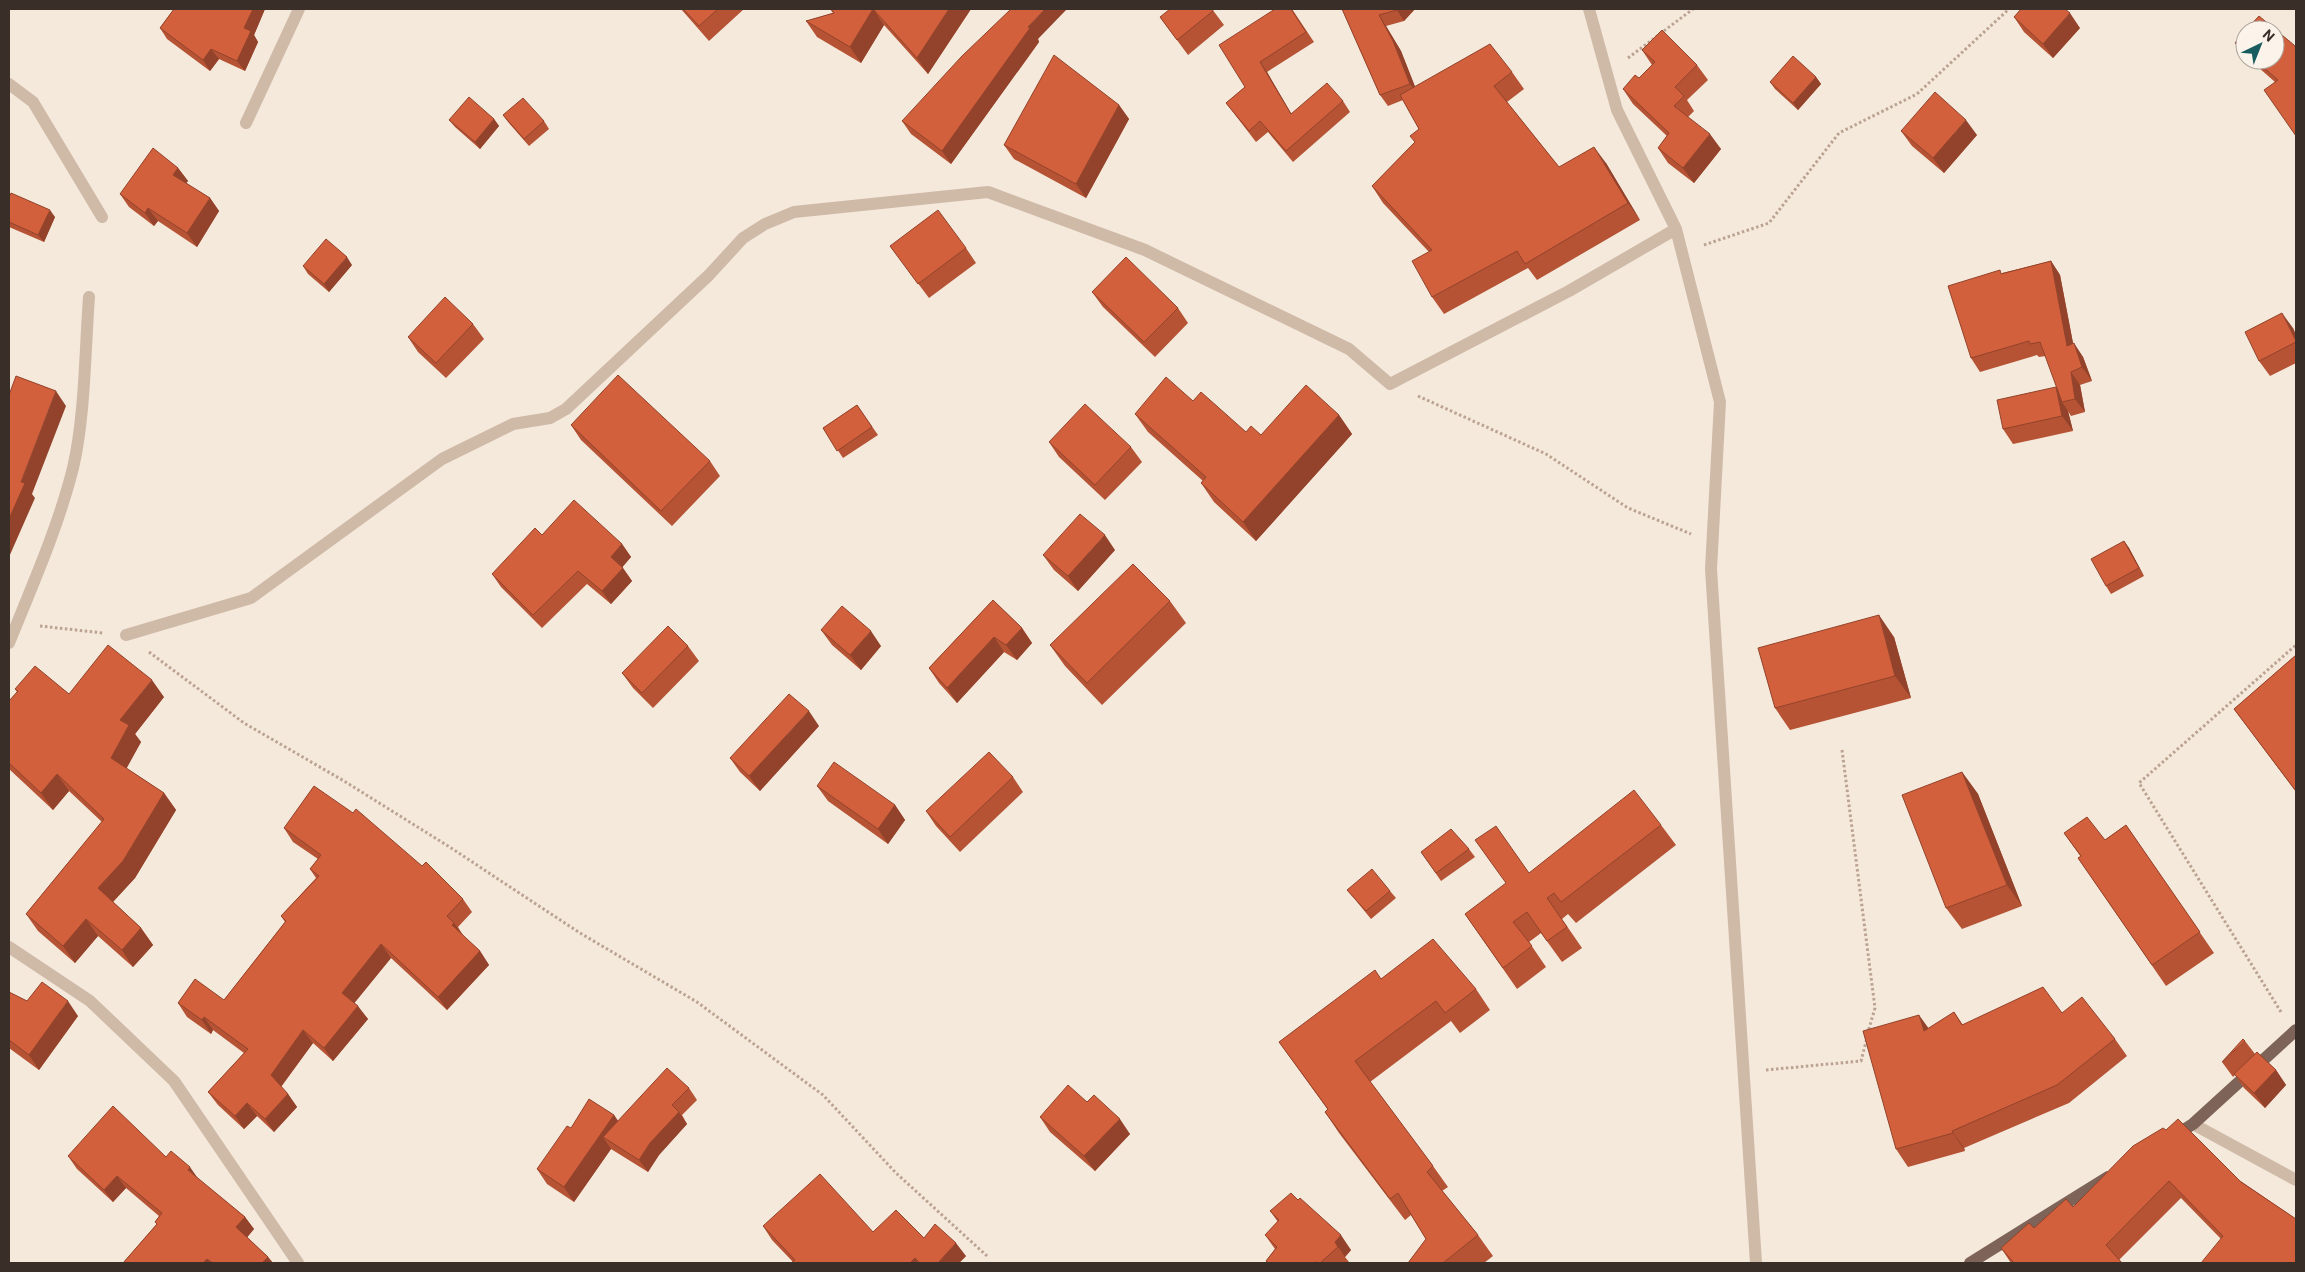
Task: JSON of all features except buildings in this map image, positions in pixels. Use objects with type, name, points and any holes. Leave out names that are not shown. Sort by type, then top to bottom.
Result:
[{"type":"main road","points":[[2160,1145],[2193,1124],[2295,1031]]},
{"type":"main road","points":[[1970,1263],[2119,1171]]},
{"type":"street","points":[[246,122],[299,9]]},
{"type":"street","points":[[1590,9],[1617,110],[1676,229],[1720,402],[1711,569],[1756,1263]]},
{"type":"street","points":[[9,84],[33,102],[102,218]]},
{"type":"street","points":[[126,635],[251,598],[442,459],[513,424],[550,418],[566,409],[709,275],[743,238],[765,224],[794,212],[988,192],[1145,250],[1349,349],[1390,384],[1569,292],[1676,229]]},
{"type":"street","points":[[9,643],[57,519],[73,467],[79,420],[89,297]]},
{"type":"street","points":[[9,947],[90,1001],[174,1081],[298,1263]]},
{"type":"street","points":[[2193,1124],[2296,1180]]},
{"type":"path","points":[[1607,73],[1692,9]]},
{"type":"path","points":[[1682,253],[1769,223],[1839,133],[1917,94],[2009,9]]},
{"type":"path","points":[[1390,384],[1546,454],[1628,508],[1712,542]]},
{"type":"path","points":[[17,624],[126,635],[244,723],[360,791],[580,933],[705,1008],[823,1095],[896,1173],[987,1256]]},
{"type":"path","points":[[2295,1031],[2139,783],[2296,645]]},
{"type":"path","points":[[1743,1072],[1861,1061],[1875,1008],[1842,750]]}]
